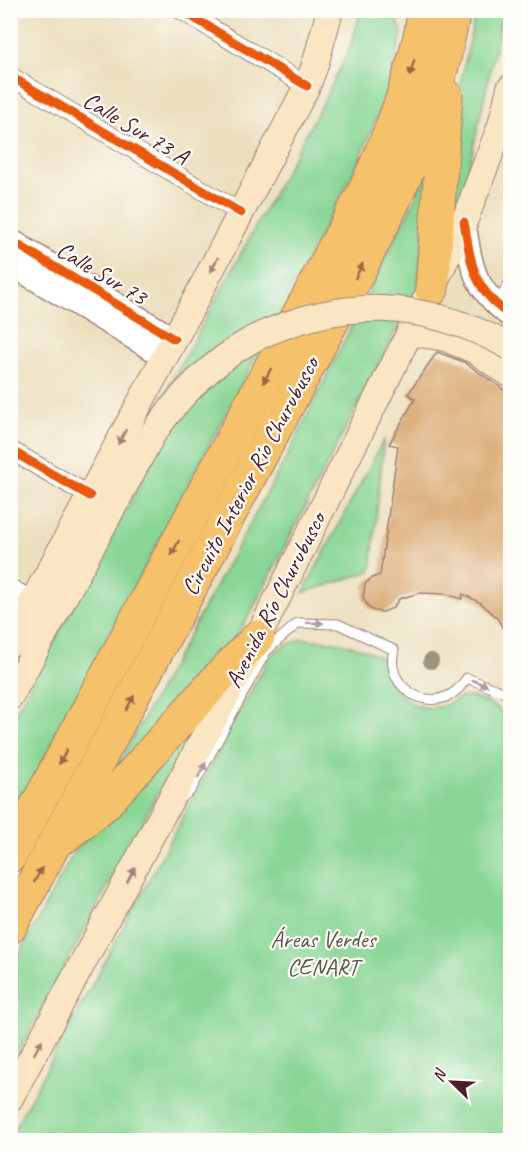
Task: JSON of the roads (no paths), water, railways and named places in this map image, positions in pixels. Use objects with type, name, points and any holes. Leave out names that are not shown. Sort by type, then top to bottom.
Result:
[{"type":"highway","name":"Circuito Interior Río Churubusco","points":[[10,856],[364,192],[394,126],[426,26],[454,10]]},
{"type":"highway","name":"Circuito Interior Río Churubusco","points":[[10,927],[360,269],[390,208],[426,125],[426,26]]},
{"type":"highway","points":[[426,26],[446,113],[432,289]]},
{"type":"highway","points":[[54,846],[105,804],[219,676],[258,637]]},
{"type":"main road","points":[[10,644],[307,86],[323,40],[330,10]]},
{"type":"main road","name":"Avenida Río Churubusco","points":[[10,1098],[258,637],[432,289],[464,222],[501,125],[510,88]]},
{"type":"main road","points":[[10,697],[152,435],[173,406],[197,380],[235,349],[276,328],[301,319],[343,310],[376,308],[401,310],[449,320],[482,332],[510,347]]},
{"type":"main road","points":[[410,332],[445,338],[474,350],[510,374]]},
{"type":"street","points":[[181,10],[307,86]]},
{"type":"street","name":"Calle Sur 73 A","points":[[10,76],[241,213]]},
{"type":"street","points":[[464,222],[472,269],[484,292],[503,310]]},
{"type":"street","name":"Calle Sur 73","points":[[10,240],[169,348]]},
{"type":"street","name":"Calle Sur 73","points":[[10,264],[169,348]]},
{"type":"street","points":[[10,450],[90,496]]},
{"type":"street","points":[[10,588],[33,601]]},
{"type":"lane","points":[[503,310],[510,282]]},
{"type":"lane","points":[[164,814],[191,790],[266,651],[298,623],[338,624],[394,650],[393,666],[396,676],[402,686],[420,698],[433,700],[446,697],[460,688],[467,678],[510,695]]},
{"type":"park label","name":"Áreas Verdes CENART","points":[[323,953]]}]
